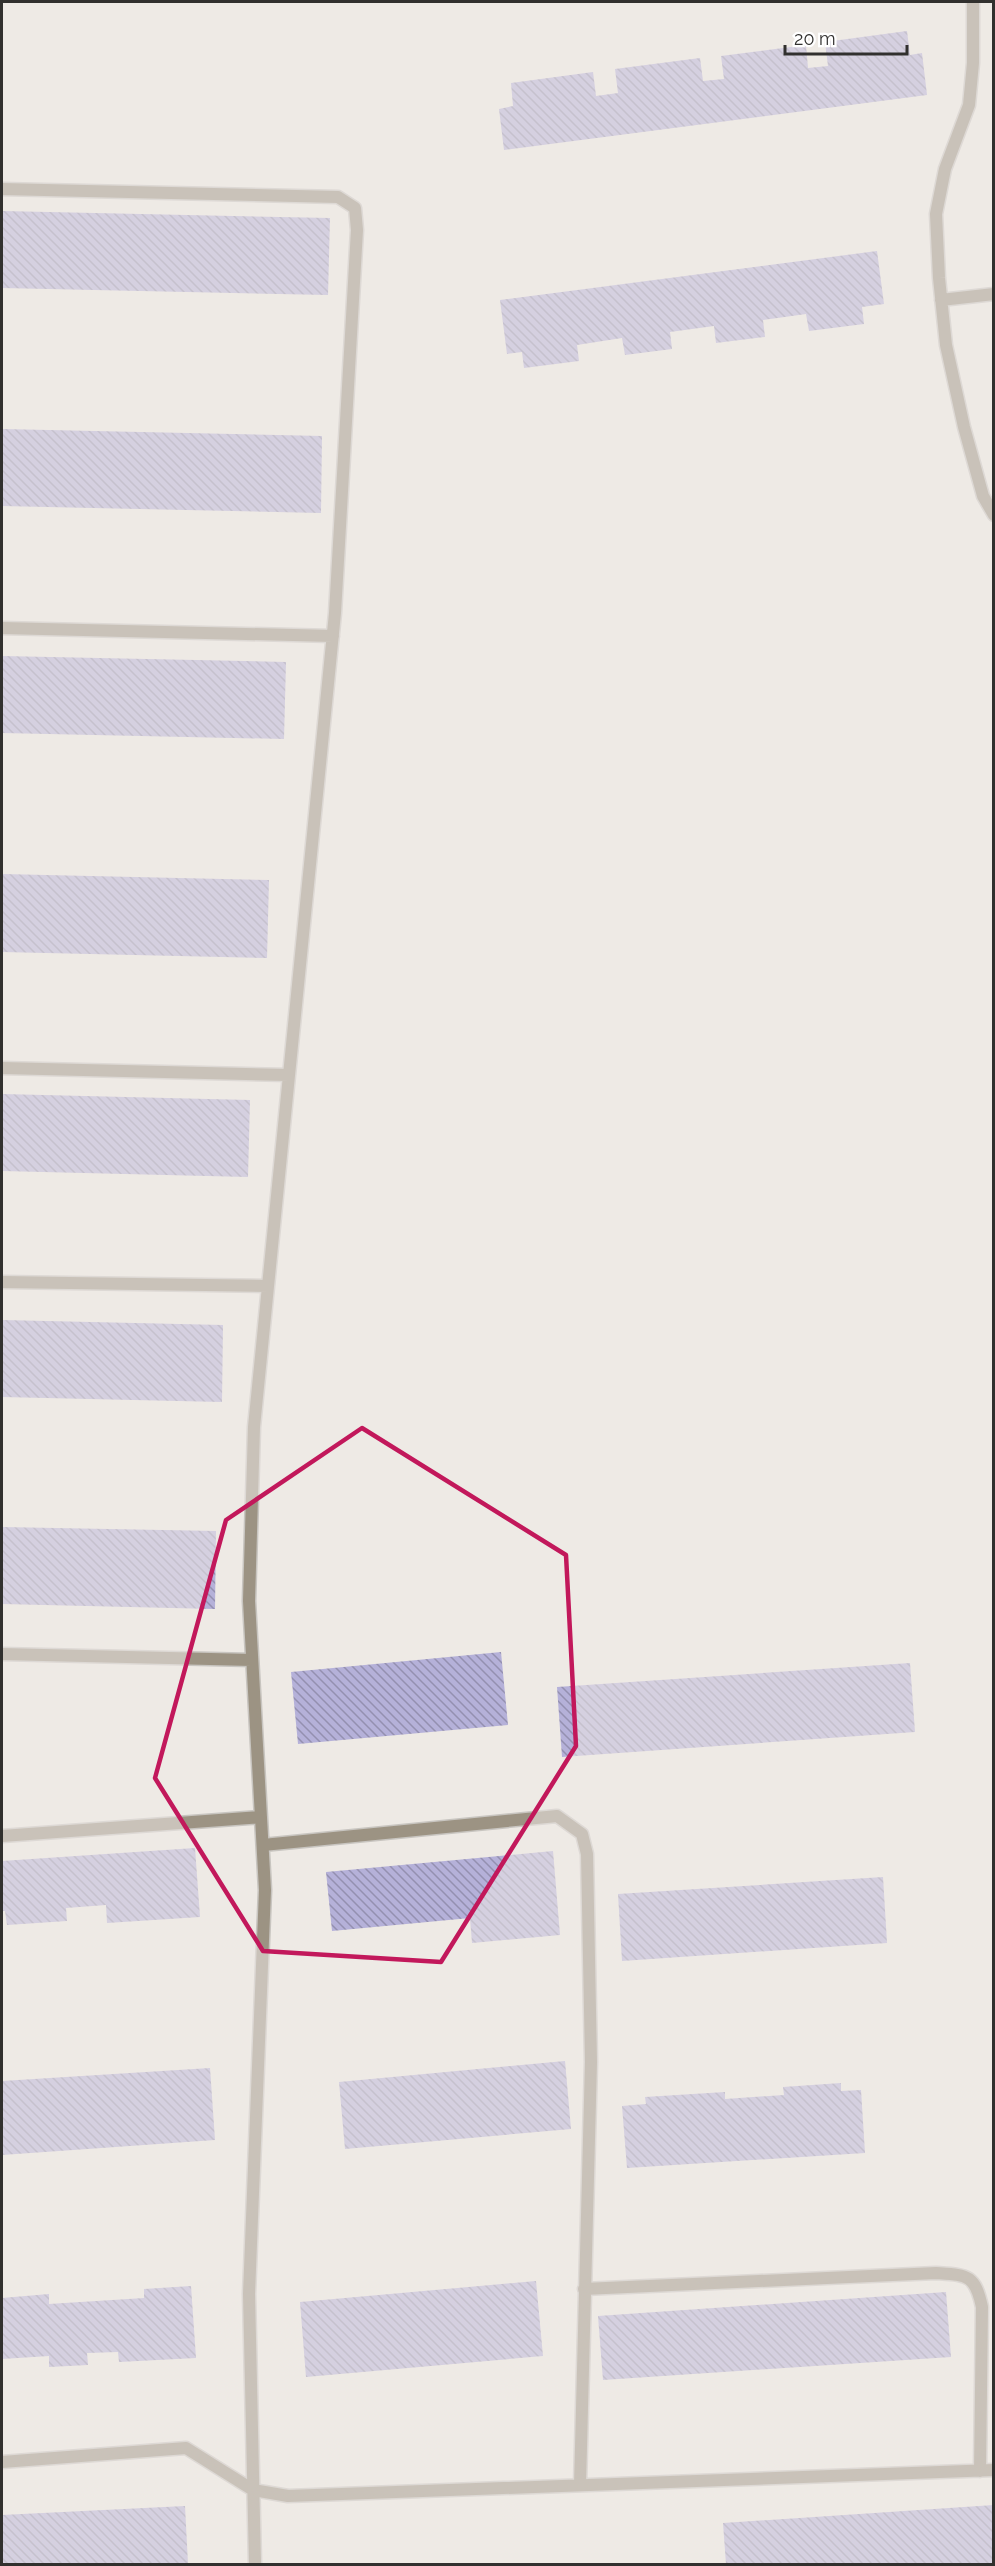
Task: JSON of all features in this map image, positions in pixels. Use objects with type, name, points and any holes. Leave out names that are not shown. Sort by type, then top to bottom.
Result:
[{"type":"lane","points":[[973,2],[969,105],[945,169],[936,214],[946,345],[964,427],[983,496],[993,515]]},
{"type":"lane","points":[[2,189],[338,197],[355,208],[357,230],[333,636],[254,1427],[249,1601],[265,1890],[249,2294],[255,2565]]},
{"type":"lane","points":[[941,300],[993,294]]},
{"type":"lane","points":[[2,628],[333,636]]},
{"type":"lane","points":[[2,1068],[289,1075]]},
{"type":"lane","points":[[2,1282],[268,1286]]},
{"type":"lane","points":[[2,1654],[252,1660]]},
{"type":"lane","points":[[263,1845],[557,1816],[582,1834],[586,1854],[591,2062],[580,2485]]},
{"type":"lane","points":[[2,1836],[261,1817]]},
{"type":"lane","points":[[584,2289],[936,2273],[963,2275],[978,2287],[982,2307],[980,2471]]},
{"type":"lane","points":[[2,2462],[186,2448],[253,2490],[288,2496],[993,2470]]},
{"type":"highlighted area","points":[[362,1428],[566,1555],[576,1746],[441,1962],[263,1951],[155,1778],[226,1520]]},
{"type":"building","points":[[907,31],[910,55],[922,53],[927,95],[504,150],[499,109],[513,106],[511,83],[593,72],[596,96],[618,93],[615,69],[700,58],[703,81],[724,79],[721,56],[806,45],[808,68],[828,66],[825,42]]},
{"type":"building","points":[[2,211],[330,218],[328,295],[2,288]]},
{"type":"building","points":[[877,251],[884,304],[862,307],[864,324],[809,331],[806,314],[763,320],[765,337],[716,343],[714,326],[670,332],[672,349],[625,355],[622,338],[577,345],[579,361],[524,368],[522,352],[507,354],[500,300]]},
{"type":"building","points":[[2,429],[322,436],[321,513],[2,506]]},
{"type":"building","points":[[2,656],[286,662],[284,739],[2,733]]},
{"type":"building","points":[[2,874],[269,880],[267,958],[2,952]]},
{"type":"building","points":[[2,1094],[250,1100],[248,1177],[2,1171]]},
{"type":"building","points":[[2,1320],[223,1325],[222,1402],[2,1397]]},
{"type":"building","points":[[2,1527],[216,1531],[215,1609],[2,1604]]},
{"type":"building","points":[[501,1652],[508,1725],[298,1744],[291,1672]]},
{"type":"building","points":[[910,1663],[915,1732],[562,1757],[557,1687]]},
{"type":"building","points":[[195,1848],[200,1917],[107,1923],[106,1905],[66,1908],[67,1921],[7,1925],[5,1911],[2,1911],[2,1861]]},
{"type":"building","points":[[553,1851],[560,1935],[472,1943],[470,1918],[332,1931],[326,1872]]},
{"type":"building","points":[[883,1877],[887,1943],[622,1961],[618,1894]]},
{"type":"building","points":[[565,2061],[571,2129],[345,2149],[339,2082]]},
{"type":"building","points":[[210,2068],[215,2140],[2,2155],[2,2081]]},
{"type":"building","points":[[841,2083],[841,2091],[861,2090],[865,2153],[627,2168],[622,2106],[646,2104],[645,2097],[725,2092],[725,2099],[784,2095],[783,2087]]},
{"type":"building","points":[[536,2281],[543,2356],[306,2377],[300,2302]]},
{"type":"building","points":[[191,2286],[196,2358],[119,2362],[118,2352],[87,2353],[88,2365],[49,2367],[49,2356],[2,2359],[2,2298],[49,2294],[49,2304],[144,2298],[144,2289]]},
{"type":"building","points":[[946,2292],[951,2357],[603,2380],[598,2316]]},
{"type":"building","points":[[994,2505],[994,2564],[726,2564],[723,2523]]},
{"type":"building","points":[[185,2506],[188,2564],[2,2564],[2,2515]]}]
